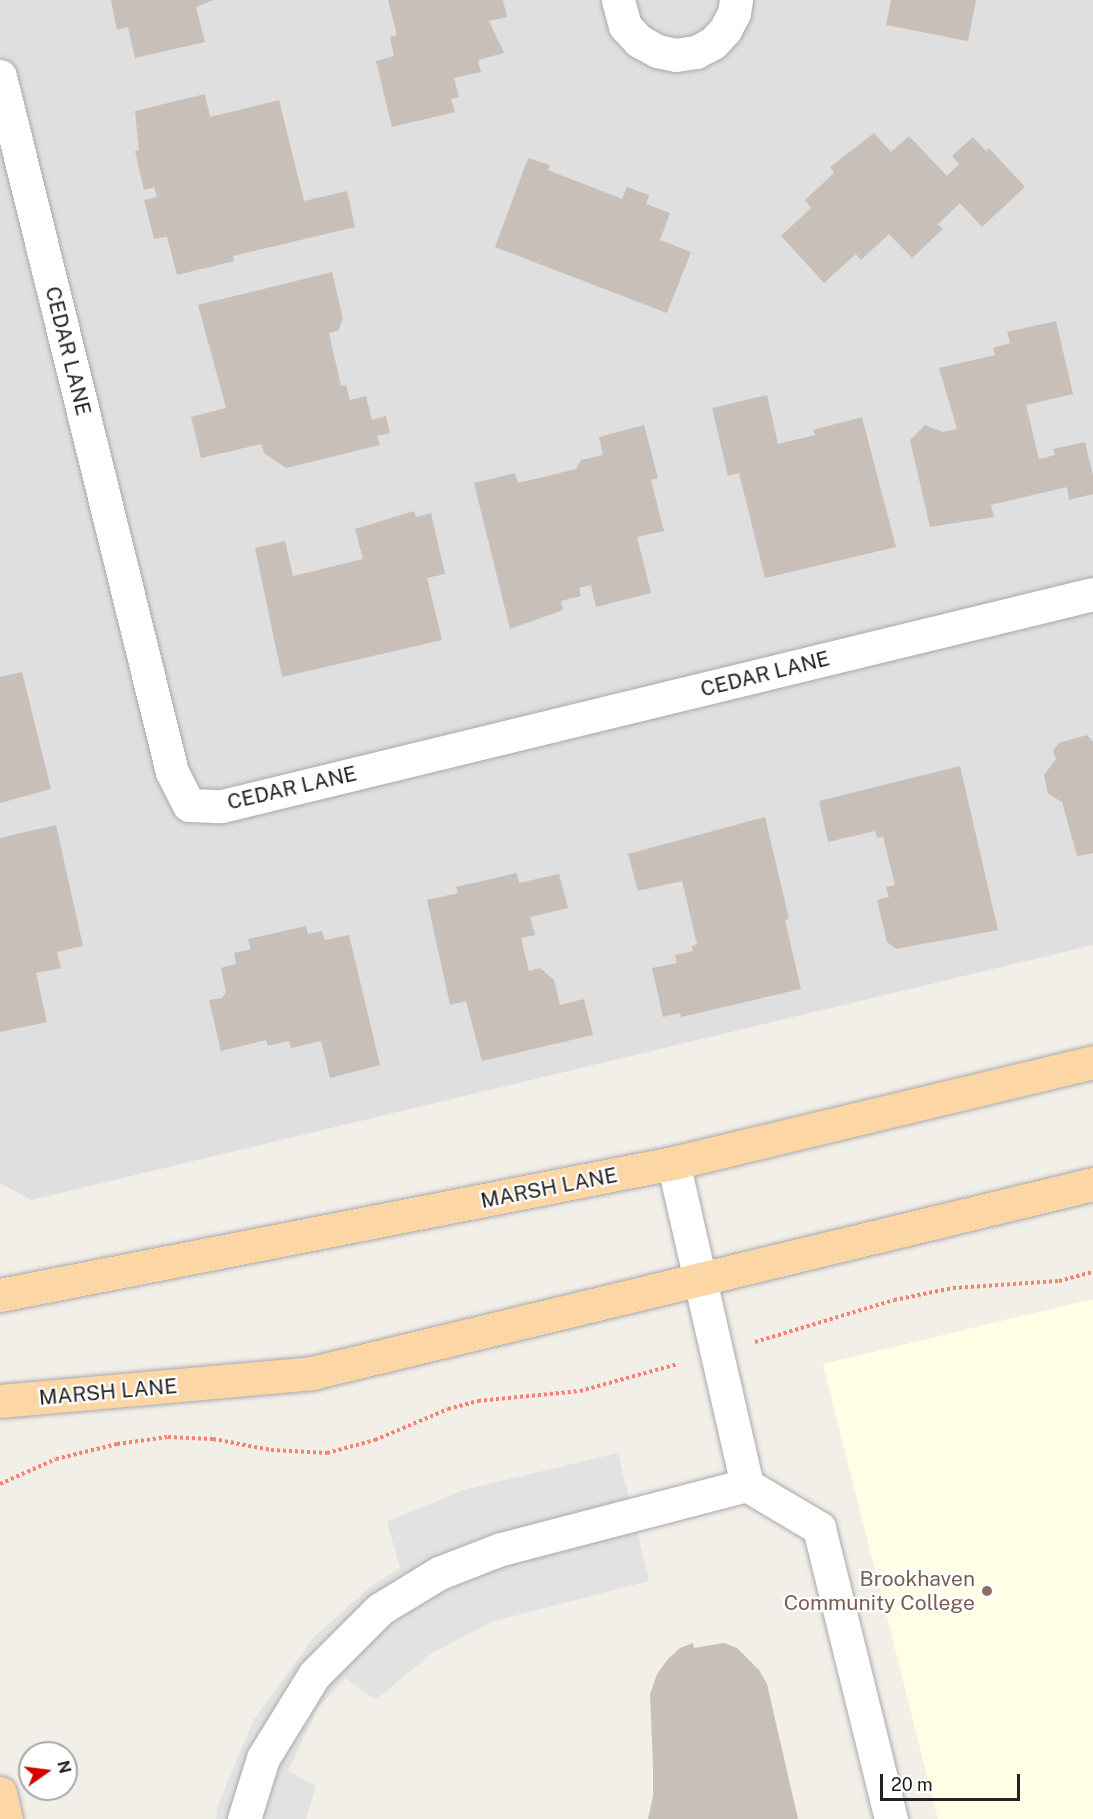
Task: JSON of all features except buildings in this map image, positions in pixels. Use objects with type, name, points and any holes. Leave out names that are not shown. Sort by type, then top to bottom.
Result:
[{"type":"main road","name":"MARSH LANE","points":[[0,1295],[673,1163],[1093,1062]]},
{"type":"main road","name":"MARSH LANE","points":[[0,1401],[312,1373],[1093,1184]]},
{"type":"main road","points":[[0,1793],[6,1819]]},
{"type":"street","points":[[618,0],[625,26],[639,41],[657,51],[676,55],[696,52],[713,43],[725,30],[734,13],[736,0]]},
{"type":"street","name":"CEDAR LANE","points":[[0,76],[172,772],[189,805],[222,806],[1093,594]]},
{"type":"street","points":[[673,1163],[747,1485]]},
{"type":"street","points":[[244,1819],[263,1758],[314,1675],[380,1609],[439,1573],[501,1549],[747,1485],[819,1528],[891,1819]]},
{"type":"path","points":[[0,1484],[56,1459],[117,1443],[168,1437],[213,1439],[271,1450],[327,1453],[375,1440],[448,1409],[478,1401],[580,1391],[894,1300],[953,1288],[1059,1281],[1093,1272]]},
{"type":"shaded area","points":[[0,0],[1093,0],[1093,945],[31,1200],[0,1183]]},
{"type":"shaded area","name":"Brookhaven Community College","points":[[1093,1299],[1093,1819],[938,1819],[823,1364]]},
{"type":"shaded area","points":[[618,1453],[649,1581],[494,1621],[432,1653],[376,1700],[345,1678],[318,1708],[288,1771],[316,1786],[306,1819],[216,1819],[218,1805],[253,1721],[314,1637],[372,1585],[400,1568],[387,1522],[463,1490]]},
{"type":"place","name":"Brookhaven Community College","points":[[987,1591]]}]
